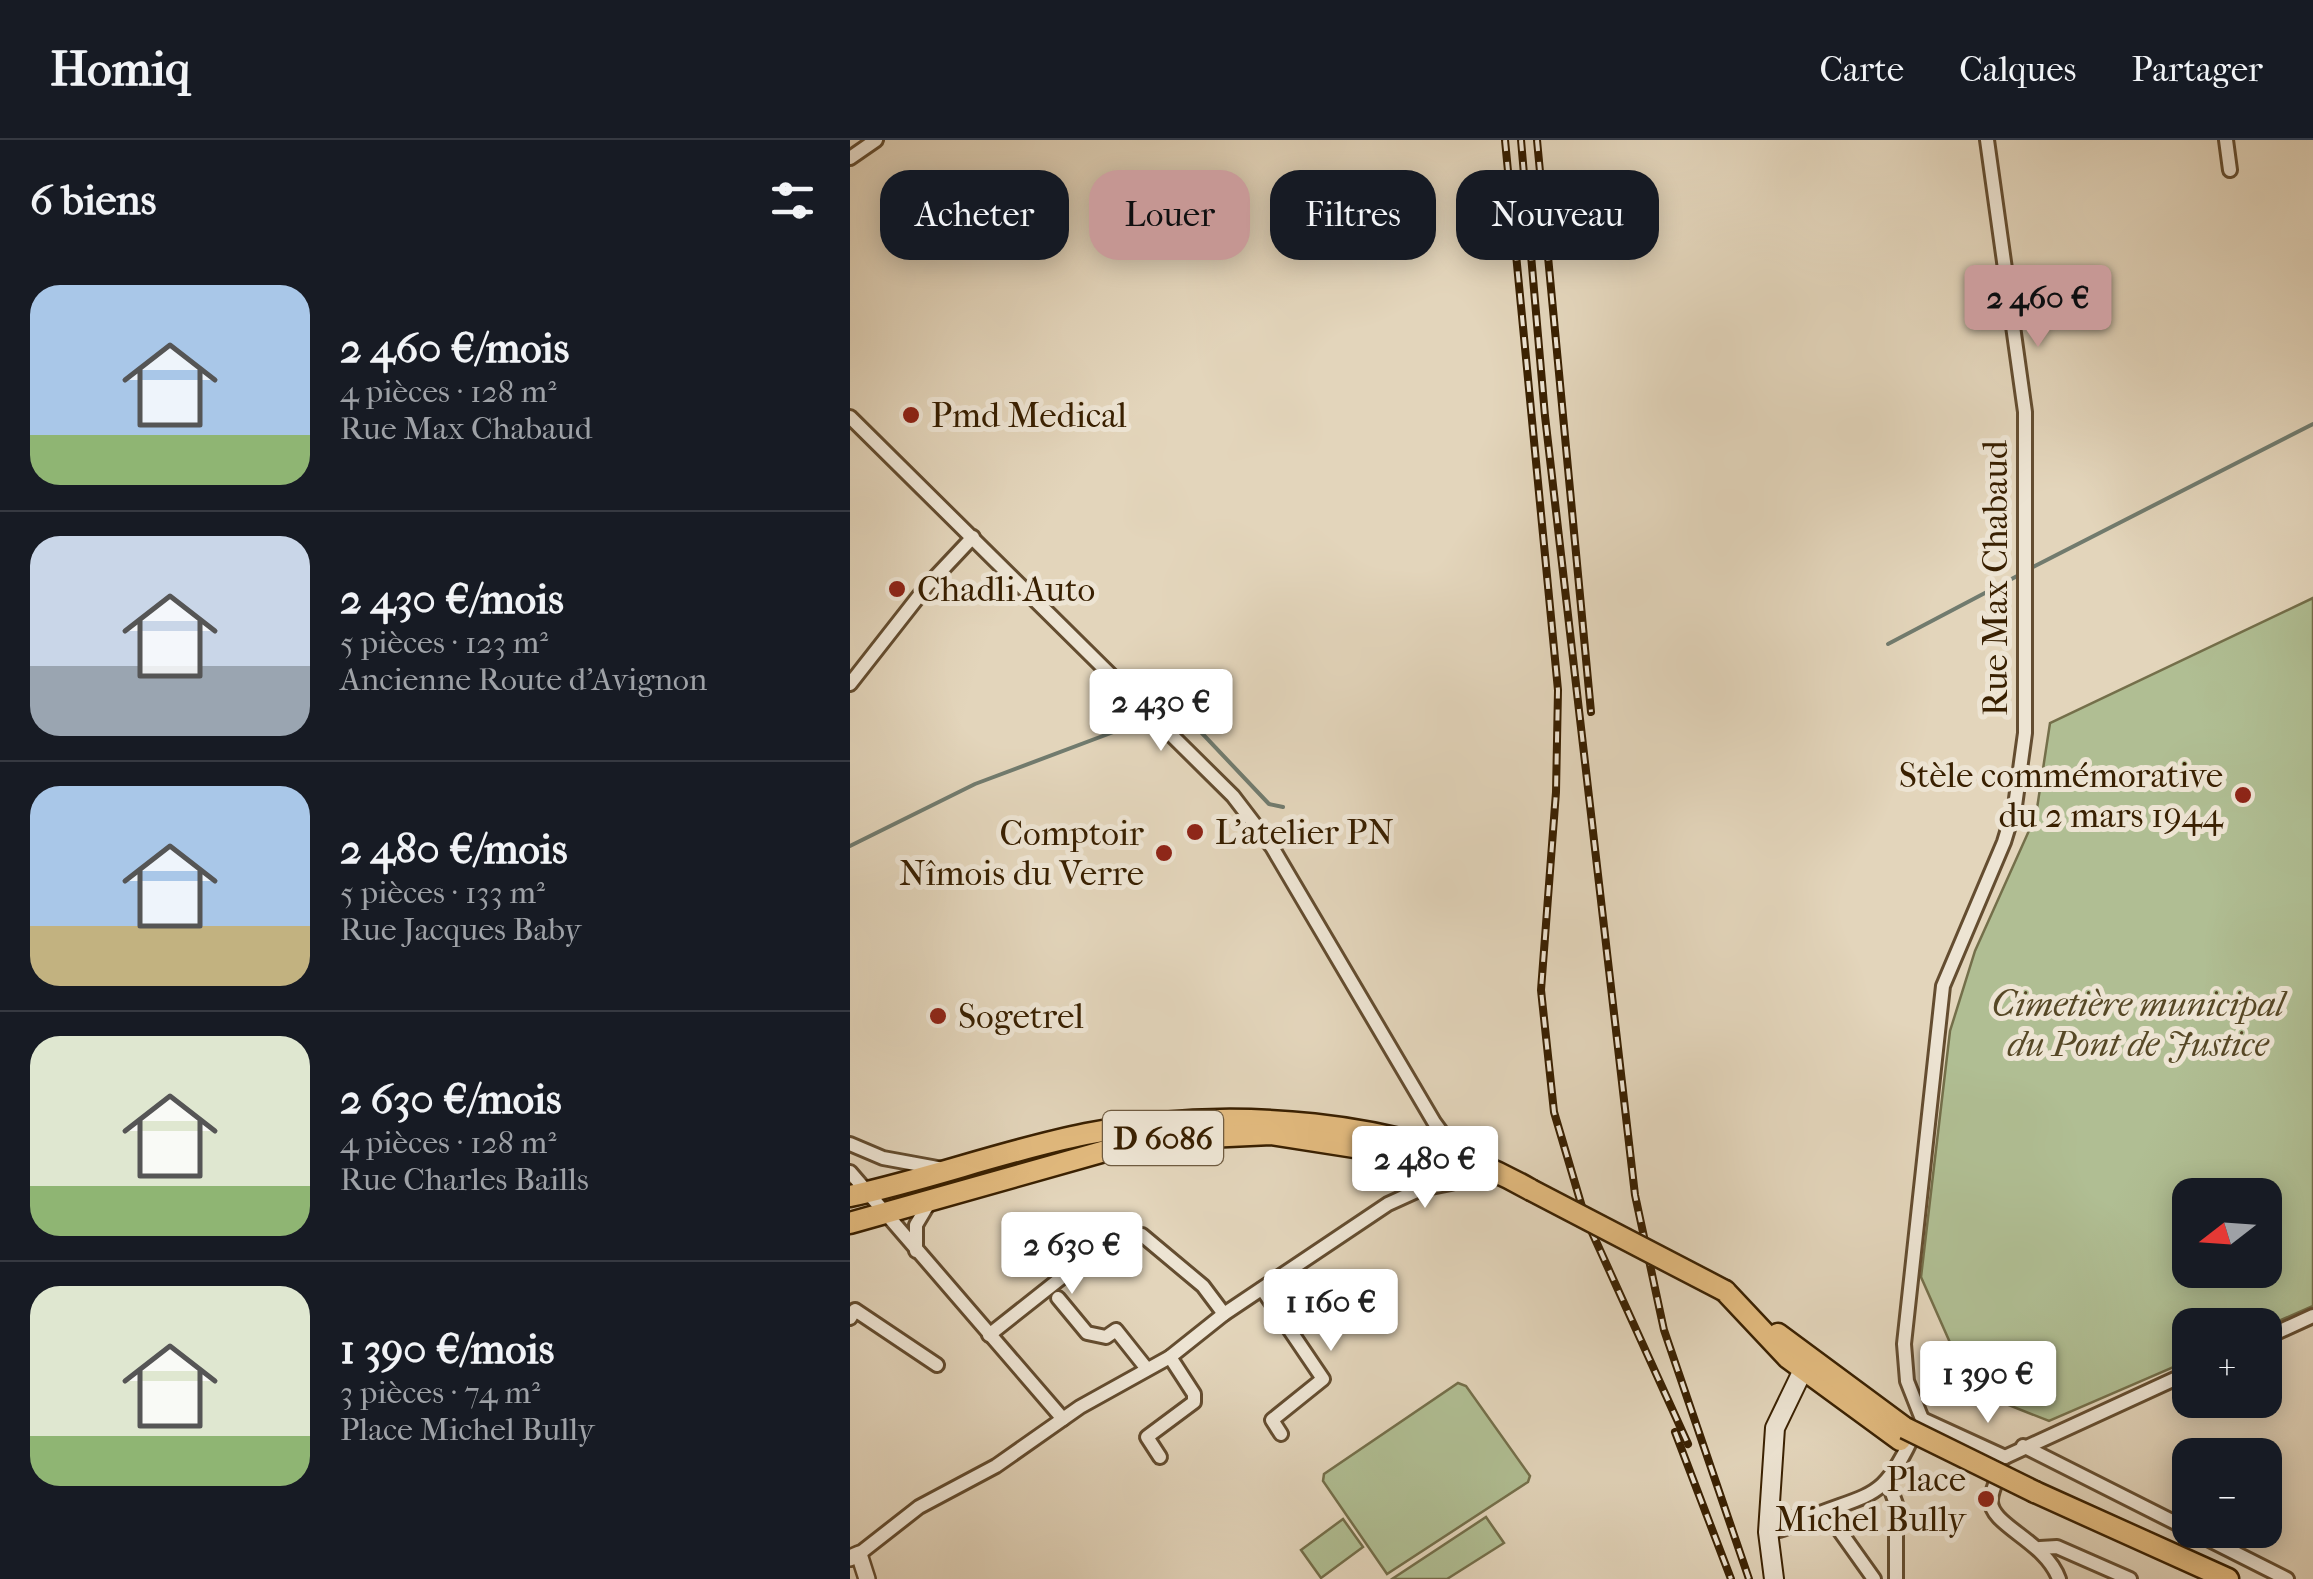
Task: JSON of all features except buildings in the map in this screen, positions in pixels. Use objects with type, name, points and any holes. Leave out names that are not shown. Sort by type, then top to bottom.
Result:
[{"type":"main road","name":"D 6086","points":[[858,1194],[1082,1135],[1192,1120],[1261,1119],[1420,1146],[1532,1190],[1725,1291],[1803,1362],[1909,1429],[2033,1497],[2202,1579]]},
{"type":"main road","name":"D 6086","points":[[850,1223],[929,1203],[1085,1154],[1202,1134],[1271,1134],[1369,1149],[1450,1164],[1495,1182],[1532,1190]]},
{"type":"main road","points":[[1774,1579],[1769,1522],[1775,1428],[1803,1362]]},
{"type":"main road","name":"D 6086","points":[[2033,1497],[2228,1579]]},
{"type":"street","points":[[850,158],[876,140]]},
{"type":"street","name":"Rue Max Chabaud","points":[[1909,1429],[1904,1344],[1943,986],[2015,806],[2025,733],[2025,412],[1987,140]]},
{"type":"street","points":[[2226,140],[2230,170]]},
{"type":"street","points":[[850,418],[1233,796],[1272,847],[1434,1122],[1462,1160]]},
{"type":"street","points":[[850,684],[926,586],[973,537]]},
{"type":"street","points":[[1420,1146],[1429,1140],[1434,1122]]},
{"type":"street","points":[[850,1144],[883,1158],[950,1170]]},
{"type":"street","points":[[850,1172],[858,1194],[884,1216],[1063,1418]]},
{"type":"street","points":[[867,1579],[854,1556],[903,1518],[996,1466],[1063,1418],[1170,1357],[1224,1314],[1388,1204],[1421,1189],[1451,1183]]},
{"type":"street","points":[[917,1253],[916,1225],[929,1203]]},
{"type":"street","points":[[990,1334],[1128,1225]]},
{"type":"street","points":[[1142,1235],[1203,1286],[1224,1314]]},
{"type":"street","points":[[1262,1289],[1322,1379],[1272,1420],[1281,1434]]},
{"type":"street","points":[[1058,1298],[1087,1334],[1106,1336],[1116,1330],[1147,1369]]},
{"type":"street","points":[[850,1318],[855,1310],[937,1365]]},
{"type":"street","points":[[2282,1330],[2313,1316]]},
{"type":"street","points":[[1160,1457],[1147,1437],[1194,1402],[1194,1394],[1170,1357]]},
{"type":"street","points":[[2059,1579],[2052,1560],[2040,1548],[1996,1520],[1990,1500],[2005,1457],[2172,1380]]},
{"type":"street","points":[[1769,1522],[1790,1530],[1802,1520],[1867,1499],[1888,1482],[1909,1429],[2005,1457]]},
{"type":"street","points":[[2024,1446],[2287,1579]]},
{"type":"street","points":[[1888,1482],[1896,1504],[1896,1579]]},
{"type":"street","points":[[1827,1513],[1874,1579]]},
{"type":"street","points":[[2040,1548],[2058,1547],[2130,1579]]},
{"type":"green space","name":"Cimetière municipal du Pont de Justice","points":[[2313,598],[2313,1306],[2282,1320],[2282,1308],[2172,1308],[2172,1368],[2049,1421],[1971,1390],[1921,1277],[1950,1031],[1975,951],[2036,815],[2050,723]]},
{"type":"green space","points":[[1458,1383],[1466,1386],[1530,1476],[1528,1482],[1387,1574],[1323,1481],[1324,1474]]},
{"type":"green space","points":[[1486,1517],[1504,1543],[1447,1579],[1392,1579]]},
{"type":"green space","points":[[1343,1519],[1363,1547],[1321,1578],[1301,1550]]},
{"type":"waterway","points":[[2029,569],[2313,424]]},
{"type":"waterway","points":[[1888,644],[2021,574]]},
{"type":"waterway","points":[[1172,707],[1180,710],[1269,804],[1283,807]]},
{"type":"waterway","points":[[850,846],[975,784],[1140,722]]},
{"type":"railway","points":[[1505,140],[1558,690],[1556,792],[1541,990],[1554,1112],[1585,1217],[1688,1444]]},
{"type":"railway","points":[[1521,140],[1545,416],[1635,1195],[1664,1330],[1749,1579]]},
{"type":"railway","points":[[1537,140],[1591,712]]},
{"type":"railway","points":[[1675,1432],[1731,1579]]},
{"type":"place","name":"Pmd Medical","points":[[911,415]]},
{"type":"place","name":"Chadli Auto","points":[[897,589]]},
{"type":"place","name":"Stèle commémorative du 2 mars 1944","points":[[2243,795]]},
{"type":"place","name":"L'atelier PN","points":[[1195,832]]},
{"type":"place","name":"Comptoir Nîmois du Verre","points":[[1164,853]]},
{"type":"place","name":"Sogetrel","points":[[938,1016]]},
{"type":"place","name":"Place Michel Bully","points":[[1986,1499]]}]
